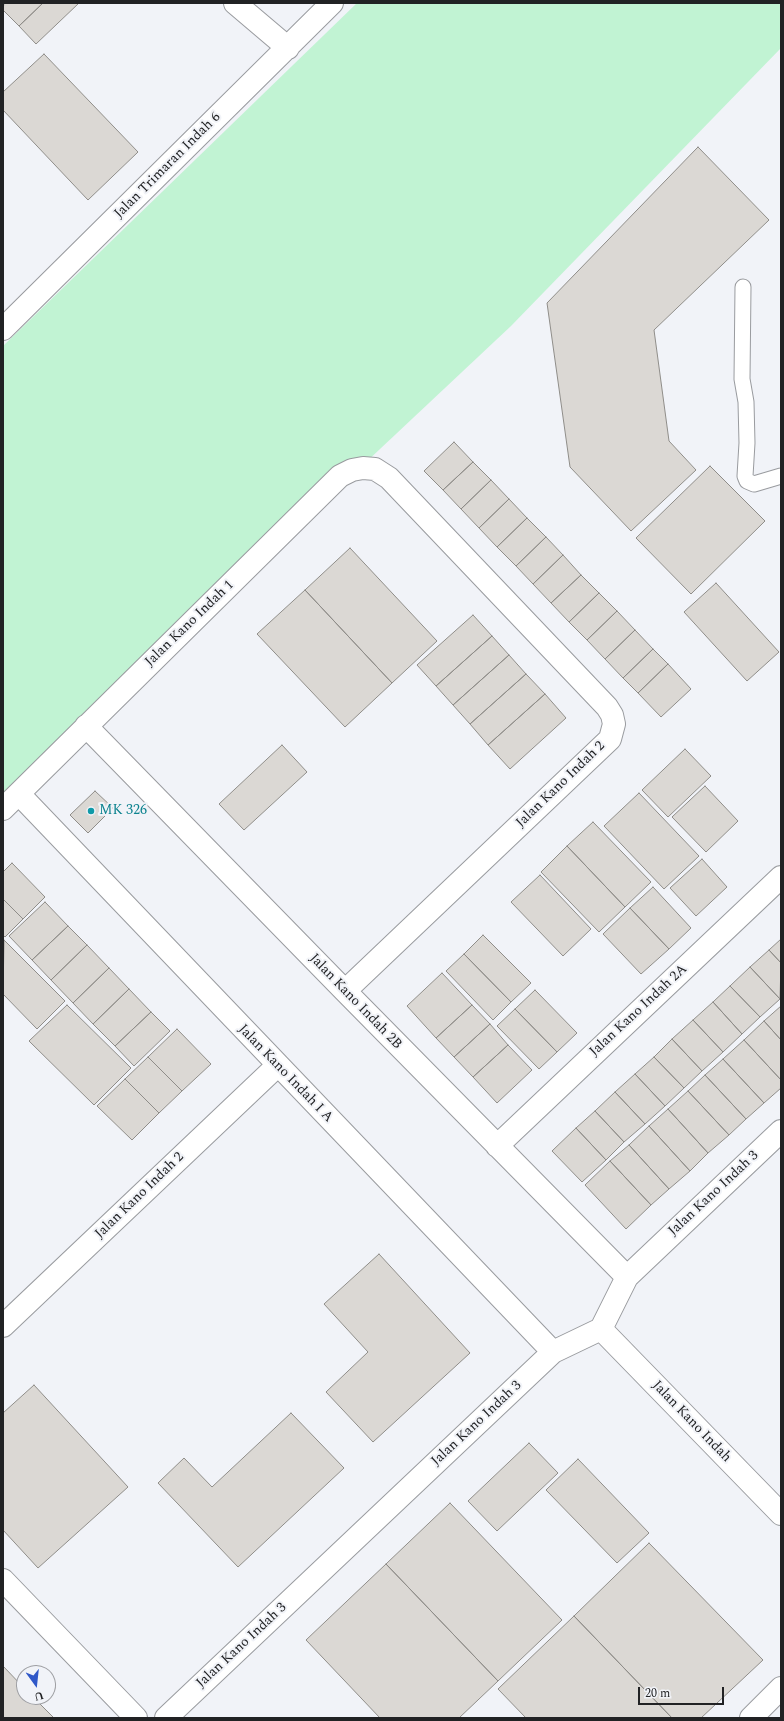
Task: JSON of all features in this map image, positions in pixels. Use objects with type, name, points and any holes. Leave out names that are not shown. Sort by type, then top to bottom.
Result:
[{"type":"street","points":[[234,3],[288,48]]},
{"type":"street","name":"Jalan Trimaran Indah 6","points":[[3,329],[332,3]]},
{"type":"street","name":"Jalan Kano Indah 1","points":[[3,809],[340,476],[352,470],[363,468],[375,469],[388,478]]},
{"type":"street","name":"Jalan Kano Indah 2","points":[[344,992],[610,739],[614,724],[612,715],[607,707],[388,478]]},
{"type":"street","name":"Jalan Kano Indah 2B","points":[[86,726],[344,992],[627,1277]]},
{"type":"street","name":"Jalan Kano Indah I A","points":[[19,794],[277,1066],[553,1352]]},
{"type":"street","name":"Jalan Kano Indah 2A","points":[[497,1146],[781,877]]},
{"type":"street","name":"Jalan Kano Indah 2","points":[[3,1326],[277,1066]]},
{"type":"street","name":"Jalan Kano Indah 3","points":[[166,1718],[553,1352],[601,1329],[627,1277],[781,1131]]},
{"type":"street","name":"Jalan Kano Indah","points":[[601,1329],[781,1514]]},
{"type":"street","points":[[3,1580],[136,1718]]},
{"type":"street","points":[[751,1718],[781,1688]]},
{"type":"lane","points":[[743,287],[742,379],[746,402],[747,443],[745,476],[747,481],[754,484],[781,476]]},
{"type":"green space","points":[[357,3],[781,3],[781,48],[511,326],[3,803],[3,346]]},
{"type":"building","points":[[4,3],[43,3],[19,26],[3,10]]},
{"type":"building","points":[[43,3],[79,3],[36,44],[19,26]]},
{"type":"building","points":[[44,54],[138,152],[88,200],[3,110],[3,92]]},
{"type":"building","points":[[698,147],[769,220],[654,330],[669,441],[696,470],[631,531],[570,467],[547,303]]},
{"type":"building","points":[[454,442],[473,462],[443,490],[424,471]]},
{"type":"building","points":[[473,462],[491,480],[461,509],[443,490]]},
{"type":"building","points":[[710,466],[765,521],[691,594],[636,538]]},
{"type":"building","points":[[491,480],[509,499],[479,528],[461,509]]},
{"type":"building","points":[[509,499],[527,518],[497,547],[479,528]]},
{"type":"building","points":[[527,518],[546,537],[516,566],[497,547]]},
{"type":"building","points":[[546,537],[563,555],[533,584],[516,566]]},
{"type":"building","points":[[350,548],[437,641],[392,683],[305,590]]},
{"type":"building","points":[[563,555],[581,575],[551,603],[533,584]]},
{"type":"building","points":[[581,575],[599,593],[569,622],[551,603]]},
{"type":"building","points":[[716,583],[779,652],[747,681],[684,612]]},
{"type":"building","points":[[305,590],[392,683],[345,727],[257,634]]},
{"type":"building","points":[[599,593],[617,611],[587,640],[569,622]]},
{"type":"building","points":[[617,611],[635,630],[605,659],[587,640]]},
{"type":"building","points":[[473,615],[492,636],[436,686],[417,665]]},
{"type":"building","points":[[635,630],[653,649],[623,678],[605,659]]},
{"type":"building","points":[[492,636],[509,655],[453,705],[436,686]]},
{"type":"building","points":[[653,649],[668,664],[638,693],[623,678]]},
{"type":"building","points":[[509,655],[526,674],[470,724],[453,705]]},
{"type":"building","points":[[668,664],[691,689],[661,717],[638,693]]},
{"type":"building","points":[[526,674],[545,694],[488,745],[470,724]]},
{"type":"building","points":[[545,694],[566,718],[510,769],[488,745]]},
{"type":"building","points":[[282,745],[307,772],[244,830],[219,804]]},
{"type":"building","points":[[685,749],[711,776],[668,817],[642,790]]},
{"type":"building","points":[[705,786],[738,821],[706,852],[672,817]]},
{"type":"building","name":"MK 326","points":[[95,791],[113,808],[88,833],[70,815]]},
{"type":"building","points":[[639,793],[699,856],[664,889],[604,826]]},
{"type":"building","points":[[593,822],[651,882],[625,907],[567,846]]},
{"type":"building","points":[[567,846],[625,907],[599,932],[541,872]]},
{"type":"building","points":[[702,859],[727,887],[696,916],[670,888]]},
{"type":"building","points":[[12,863],[45,897],[23,919],[3,899],[3,872]]},
{"type":"building","points":[[540,875],[591,929],[563,956],[511,902]]},
{"type":"building","points":[[653,887],[691,928],[669,949],[630,908]]},
{"type":"building","points":[[3,899],[23,919],[5,937],[3,935]]},
{"type":"building","points":[[45,902],[68,926],[32,960],[9,936]]},
{"type":"building","points":[[630,908],[669,949],[641,974],[603,934]]},
{"type":"building","points":[[68,926],[87,945],[51,980],[32,960]]},
{"type":"building","points":[[483,935],[531,983],[511,1002],[464,954]]},
{"type":"building","points":[[781,939],[781,963],[769,950]]},
{"type":"building","points":[[4,940],[65,1001],[37,1029],[3,994]]},
{"type":"building","points":[[87,945],[109,968],[73,1003],[51,980]]},
{"type":"building","points":[[769,950],[781,963],[780,999],[750,967]]},
{"type":"building","points":[[464,954],[511,1002],[493,1020],[446,971]]},
{"type":"building","points":[[750,967],[780,999],[760,1017],[730,986]]},
{"type":"building","points":[[109,968],[129,989],[93,1024],[73,1003]]},
{"type":"building","points":[[442,973],[472,1005],[436,1038],[407,1006]]},
{"type":"building","points":[[730,986],[760,1017],[742,1034],[713,1002]]},
{"type":"building","points":[[129,989],[151,1012],[115,1046],[93,1024]]},
{"type":"building","points":[[535,990],[577,1033],[557,1052],[515,1009]]},
{"type":"building","points":[[713,1002],[742,1034],[723,1052],[693,1020]]},
{"type":"building","points":[[67,1005],[131,1068],[94,1105],[29,1041]]},
{"type":"building","points":[[472,1005],[490,1024],[454,1057],[436,1038]]},
{"type":"building","points":[[781,1006],[781,1040],[764,1021]]},
{"type":"building","points":[[515,1009],[557,1052],[539,1069],[497,1026]]},
{"type":"building","points":[[151,1012],[170,1031],[134,1066],[115,1046]]},
{"type":"building","points":[[693,1020],[723,1052],[702,1071],[672,1039]]},
{"type":"building","points":[[764,1021],[781,1040],[781,1080],[744,1040]]},
{"type":"building","points":[[490,1024],[508,1045],[473,1077],[454,1057]]},
{"type":"building","points":[[177,1029],[211,1064],[182,1091],[148,1057]]},
{"type":"building","points":[[672,1039],[702,1071],[684,1088],[654,1057]]},
{"type":"building","points":[[744,1040],[781,1080],[781,1088],[764,1103],[723,1059]]},
{"type":"building","points":[[508,1045],[532,1070],[497,1103],[473,1077]]},
{"type":"building","points":[[148,1057],[182,1091],[159,1113],[125,1079]]},
{"type":"building","points":[[654,1057],[684,1088],[665,1106],[635,1074]]},
{"type":"building","points":[[723,1059],[764,1103],[746,1119],[705,1075]]},
{"type":"building","points":[[635,1074],[665,1106],[645,1124],[615,1092]]},
{"type":"building","points":[[705,1075],[746,1119],[729,1135],[688,1091]]},
{"type":"building","points":[[125,1079],[159,1113],[132,1140],[97,1106]]},
{"type":"building","points":[[688,1091],[729,1135],[708,1153],[668,1109]]},
{"type":"building","points":[[615,1092],[645,1124],[624,1142],[595,1111]]},
{"type":"building","points":[[668,1109],[708,1153],[690,1171],[649,1126]]},
{"type":"building","points":[[595,1111],[624,1142],[606,1160],[576,1128]]},
{"type":"building","points":[[649,1126],[690,1171],[669,1189],[629,1145]]},
{"type":"building","points":[[576,1128],[606,1160],[582,1182],[552,1151]]},
{"type":"building","points":[[629,1145],[669,1189],[651,1205],[610,1161]]},
{"type":"building","points":[[610,1161],[651,1205],[626,1229],[585,1185]]},
{"type":"building","points":[[379,1254],[470,1353],[373,1442],[326,1392],[368,1352],[324,1304]]},
{"type":"building","points":[[34,1385],[128,1487],[38,1568],[3,1530],[3,1413]]},
{"type":"building","points":[[291,1413],[344,1468],[238,1567],[158,1483],[184,1458],[212,1487]]},
{"type":"building","points":[[529,1443],[558,1473],[497,1531],[468,1501]]},
{"type":"building","points":[[578,1459],[649,1533],[617,1563],[546,1490]]},
{"type":"building","points":[[450,1503],[562,1620],[498,1681],[386,1564]]},
{"type":"building","points":[[649,1543],[763,1660],[701,1718],[672,1718],[574,1616]]},
{"type":"building","points":[[386,1564],[498,1681],[459,1718],[380,1718],[306,1640]]},
{"type":"building","points":[[574,1616],[672,1718],[526,1718],[498,1689]]},
{"type":"building","points":[[3,1666],[16,1680],[16,1705],[41,1705],[54,1718],[3,1718]]},
{"type":"place","name":"MK 326","points":[[91,811]]}]
